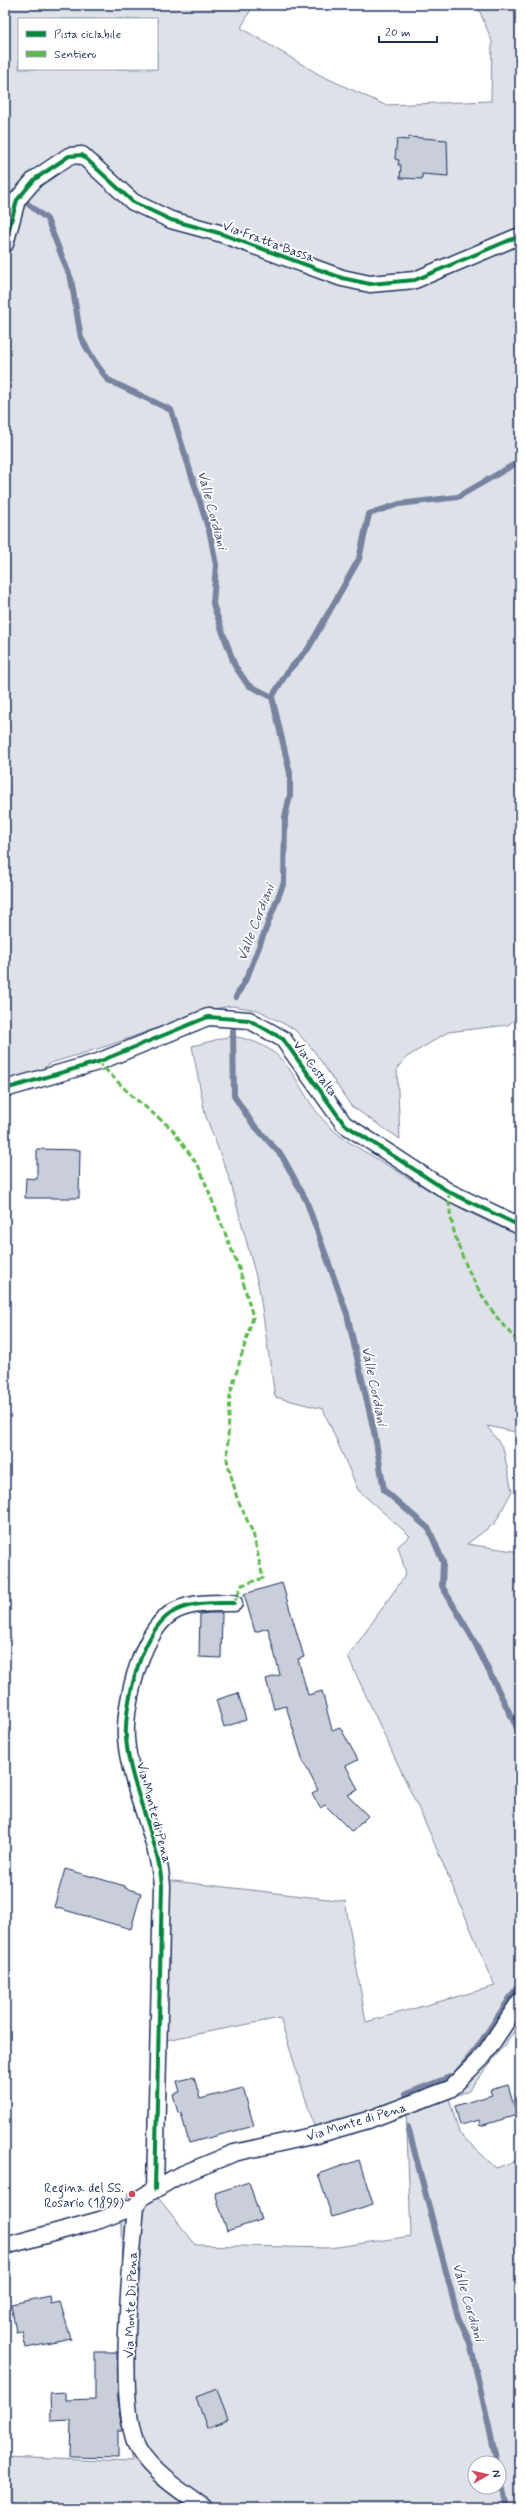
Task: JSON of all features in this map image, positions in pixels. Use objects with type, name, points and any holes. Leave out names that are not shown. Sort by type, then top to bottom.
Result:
[{"type":"street","name":"Via Fratta Bassa","points":[[5,244],[18,200],[26,189],[36,179],[69,156],[82,155],[133,202],[171,220],[219,233],[342,278],[370,284],[415,280],[517,237]]},
{"type":"street","name":"Via Costalta","points":[[5,1089],[98,1062],[208,1017],[249,1020],[283,1039],[344,1124],[448,1192],[520,1226]]},
{"type":"street","name":"Via Monte di Pena","points":[[155,2189],[162,1886],[160,1860],[132,1767],[126,1738],[128,1710],[141,1654],[152,1634],[163,1621],[176,1610],[193,1605],[234,1603]]},
{"type":"street","name":"Via Monte di Pena","points":[[136,2206],[142,2197],[178,2176],[234,2153],[368,2120],[450,2089],[484,2055],[520,2001]]},
{"type":"street","points":[[5,2246],[100,2220],[136,2206]]},
{"type":"street","name":"Via Monte Di Pena","points":[[136,2206],[128,2322],[127,2399],[132,2431],[139,2449],[153,2467],[205,2508]]},
{"type":"shaded area","points":[[5,5],[253,5],[241,28],[320,75],[385,105],[491,101],[492,41],[477,5],[520,5],[520,1015],[508,1025],[448,1032],[407,1057],[397,1068],[400,1139],[351,1106],[314,1051],[295,1030],[258,1010],[231,1006],[208,1010],[107,1046],[51,1063],[5,1095]]},
{"type":"shaded area","points":[[231,1036],[253,1041],[269,1049],[281,1059],[291,1071],[318,1113],[331,1128],[343,1138],[450,1202],[484,1220],[520,1235],[520,1433],[487,1426],[503,1448],[512,1491],[495,1523],[467,1544],[520,1552],[520,2024],[469,2091],[449,2098],[459,2133],[496,2168],[520,2159],[520,2508],[5,2508],[5,2457],[132,2462],[125,2431],[122,2227],[117,2202],[128,2197],[127,2194],[134,2190],[136,2192],[148,2185],[196,2245],[330,2248],[411,2236],[406,2107],[317,2135],[280,2018],[166,2040],[165,1880],[345,1901],[366,2022],[495,1986],[429,1831],[348,1657],[406,1574],[398,1546],[410,1536],[358,1490],[323,1409],[275,1397],[259,1288],[230,1180],[205,1114],[192,1046]]},
{"type":"building","points":[[409,137],[447,140],[448,176],[422,174],[422,179],[400,178],[401,165],[398,165],[399,160],[395,159],[397,139],[408,140]]},
{"type":"building","points":[[37,1149],[80,1150],[79,1198],[25,1198],[26,1178],[37,1179]]},
{"type":"building","points":[[282,1583],[304,1657],[298,1659],[308,1695],[322,1691],[332,1730],[340,1727],[358,1760],[346,1766],[358,1790],[347,1795],[368,1816],[352,1832],[325,1805],[320,1808],[312,1793],[318,1790],[303,1761],[286,1706],[274,1709],[266,1679],[280,1675],[268,1628],[255,1632],[244,1594]]},
{"type":"building","points":[[222,1613],[221,1658],[199,1657],[200,1614]]},
{"type":"building","points":[[238,1693],[246,1720],[224,1727],[216,1700]]},
{"type":"building","points":[[65,1869],[125,1886],[125,1888],[141,1893],[131,1929],[54,1907]]},
{"type":"building","points":[[194,2077],[200,2099],[243,2088],[254,2126],[189,2143],[181,2113],[178,2113],[173,2094],[180,2092],[177,2081]]},
{"type":"building","points":[[508,2085],[517,2115],[480,2126],[479,2120],[460,2125],[455,2106],[492,2095],[490,2090]]},
{"type":"building","points":[[359,2160],[373,2204],[332,2217],[318,2174]]},
{"type":"building","points":[[249,2182],[261,2220],[227,2231],[215,2193]]},
{"type":"building","points":[[50,2296],[51,2304],[60,2302],[71,2339],[26,2348],[22,2331],[16,2332],[11,2304]]},
{"type":"building","points":[[95,2352],[117,2352],[118,2403],[122,2431],[118,2431],[118,2458],[70,2457],[71,2420],[51,2421],[50,2394],[66,2393],[66,2400],[95,2399]]},
{"type":"building","points":[[217,2389],[228,2420],[207,2428],[196,2397]]},
{"type":"waterway","name":"Valle Cordiani","points":[[28,204],[47,219],[71,279],[81,338],[95,362],[108,380],[171,410],[210,534],[216,565],[213,604],[223,633],[235,666],[248,685],[272,697],[290,773],[290,795],[285,817],[284,882],[248,975],[236,997]]},
{"type":"waterway","points":[[272,697],[288,671],[308,649],[359,559],[369,514],[399,504],[458,497],[520,461]]},
{"type":"waterway","name":"Valle Cordiani","points":[[233,1031],[234,1096],[252,1123],[282,1156],[306,1200],[347,1314],[375,1436],[384,1490],[429,1529],[443,1562],[442,1586],[473,1639],[520,1734]]},
{"type":"waterway","name":"Valle Cordiani","points":[[406,2094],[455,2075],[477,2048],[520,1983]]},
{"type":"waterway","name":"Valle Cordiani","points":[[408,2127],[458,2317],[470,2343],[495,2455]]},
{"type":"waterway","name":"Valle Cordiani","points":[[504,2495],[507,2508]]},
{"type":"marked path","points":[[98,1062],[132,1096],[172,1129],[199,1167],[240,1271],[253,1317],[230,1394],[227,1460],[237,1498],[253,1533],[263,1578],[242,1585],[234,1603]]},
{"type":"marked path","points":[[449,1192],[450,1211],[454,1232],[470,1274],[493,1313],[520,1343]]},
{"type":"cycle path","points":[[5,244],[17,200],[35,179],[69,156],[82,155],[133,202],[171,220],[219,233],[342,278],[370,284],[415,280],[517,237]]},
{"type":"cycle path","points":[[5,1089],[98,1062],[208,1017],[249,1020],[283,1039],[344,1124],[449,1192],[520,1226]]},
{"type":"cycle path","points":[[155,2189],[162,1886],[155,1849],[138,1794],[129,1757],[126,1738],[128,1706],[132,1687],[145,1648],[154,1632],[165,1618],[184,1607],[205,1604],[234,1603]]},
{"type":"place","name":"Regina del SS. Rosario (1899)","points":[[132,2194]]}]
